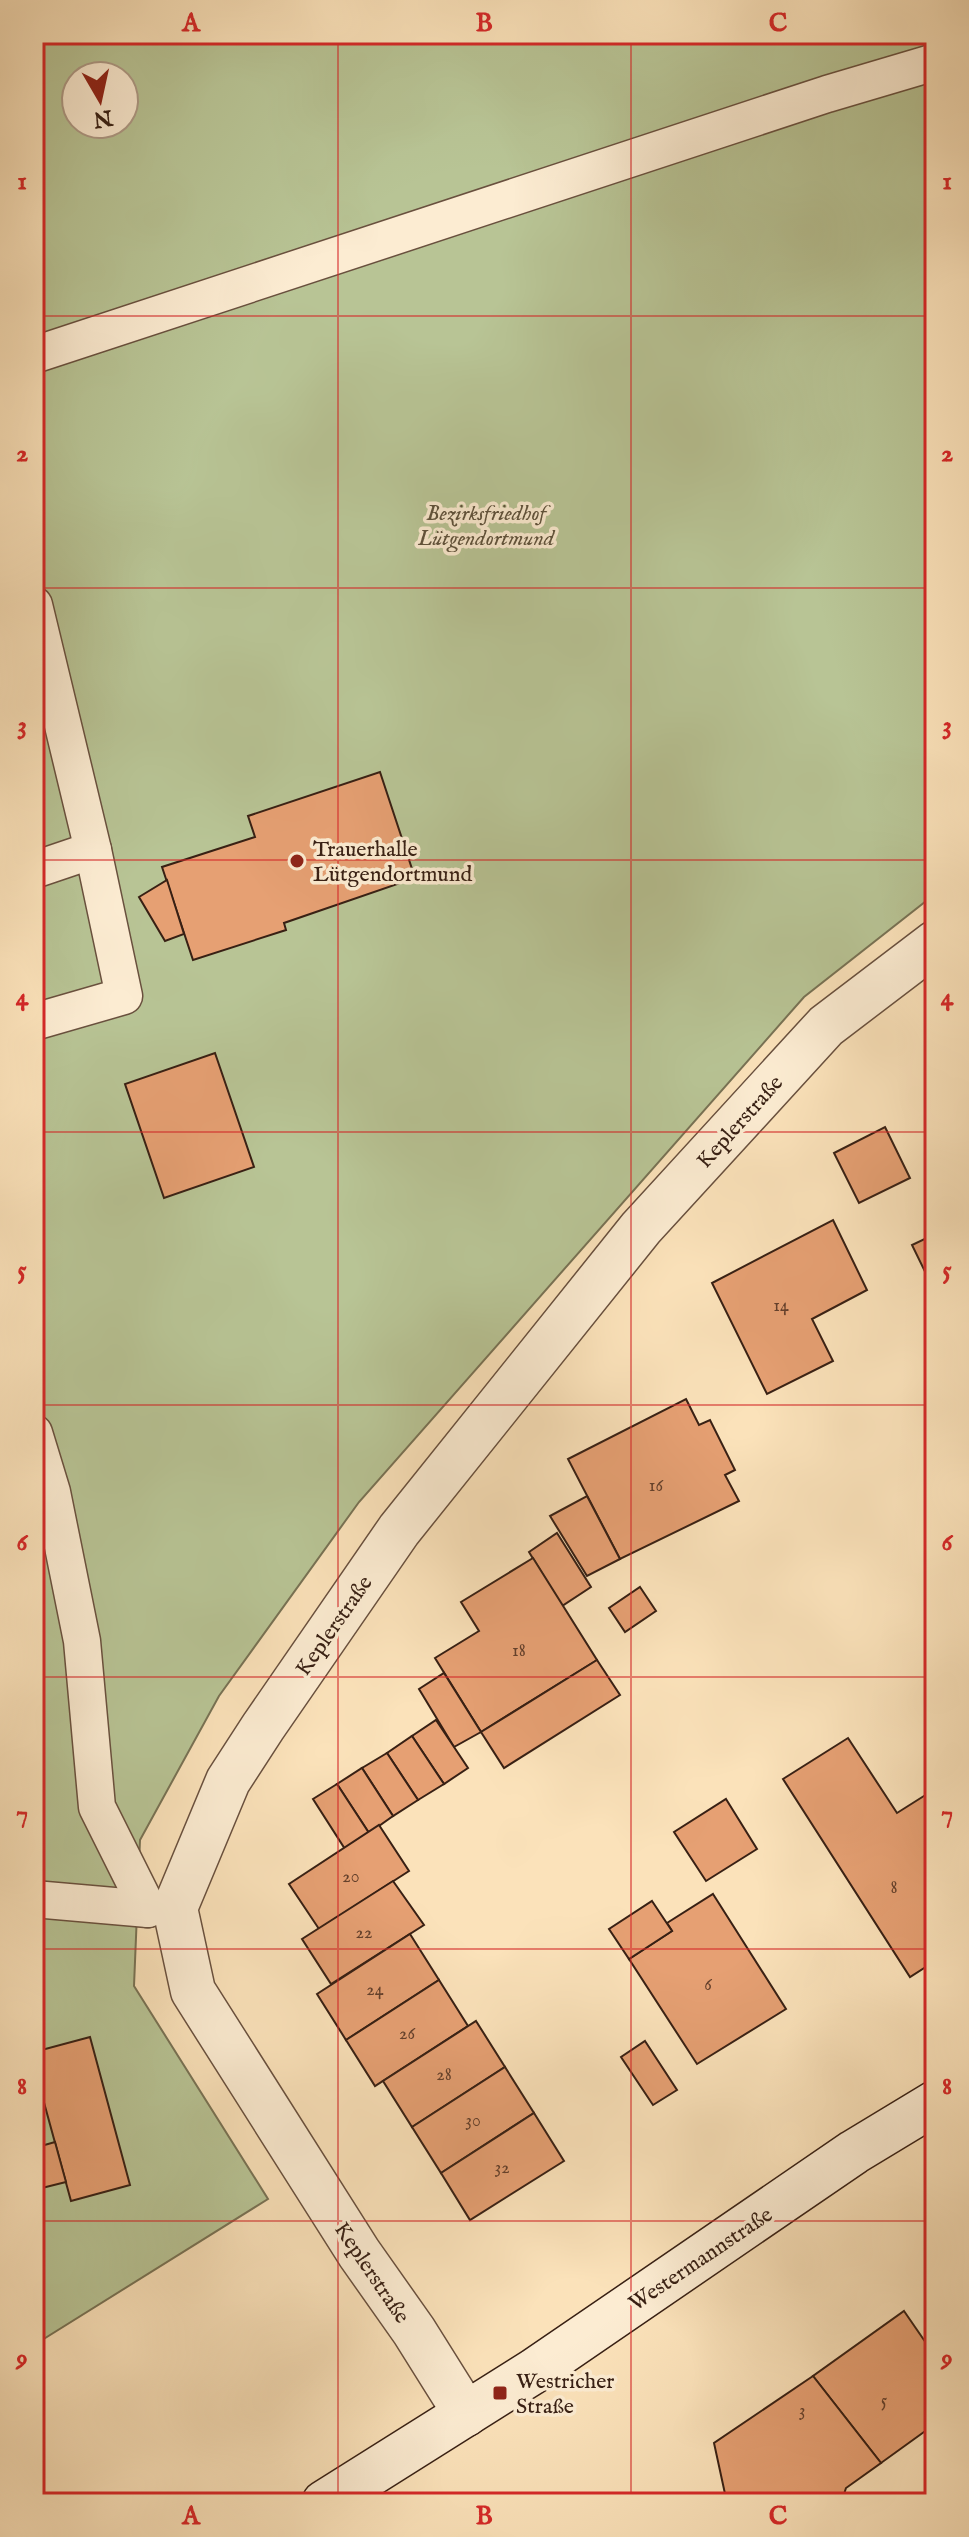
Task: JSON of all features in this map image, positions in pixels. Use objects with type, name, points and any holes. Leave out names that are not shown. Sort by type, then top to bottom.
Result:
[{"type":"street","name":"Keplerstraße","points":[[466,2414],[414,2331],[359,2253],[193,1991],[175,1908],[228,1781],[399,1530],[641,1228],[795,1059],[826,1026],[935,943]]},
{"type":"street","name":"Westermannstraße","points":[[324,2503],[563,2352],[854,2152],[935,2103]]},
{"type":"lane","points":[[34,355],[812,99],[935,62]]},
{"type":"lane","points":[[34,605],[93,850],[124,996],[34,1022]]},
{"type":"lane","points":[[34,870],[93,850]]},
{"type":"lane","points":[[34,1433],[52,1492],[82,1641],[97,1807],[148,1909],[34,1899]]},
{"type":"green space","name":"Bezirksfriedhof Lütgendortmund","points":[[34,34],[935,34],[935,894],[804,997],[359,1502],[219,1696],[140,1840],[134,1986],[268,2199],[34,2345]]},
{"type":"building","name":"Trauerhalle Lütgendortmund","points":[[380,772],[415,878],[284,923],[286,930],[193,960],[162,867],[255,837],[248,816]]},
{"type":"building","points":[[167,880],[184,934],[165,941],[139,897]]},
{"type":"building","points":[[215,1053],[254,1167],[164,1198],[125,1084]]},
{"type":"building","points":[[885,1127],[910,1178],[859,1203],[834,1153]]},
{"type":"building","points":[[833,1220],[867,1290],[812,1319],[833,1361],[767,1394],[712,1283]]},
{"type":"building","points":[[935,1234],[935,1292],[912,1245]]},
{"type":"building","points":[[686,1399],[699,1425],[710,1420],[735,1470],[725,1475],[739,1501],[620,1559],[568,1459]]},
{"type":"building","points":[[587,1496],[620,1559],[587,1576],[550,1516]]},
{"type":"building","points":[[557,1533],[591,1587],[562,1606],[529,1552]]},
{"type":"building","points":[[533,1558],[597,1660],[481,1732],[435,1658],[479,1631],[461,1602]]},
{"type":"building","points":[[640,1587],[656,1611],[625,1632],[609,1608]]},
{"type":"building","points":[[597,1660],[620,1695],[504,1768],[481,1732]]},
{"type":"building","points":[[444,1673],[481,1732],[454,1747],[419,1689]]},
{"type":"building","points":[[436,1720],[468,1768],[444,1784],[412,1736]]},
{"type":"building","points":[[412,1736],[444,1784],[418,1800],[387,1753]]},
{"type":"building","points":[[848,1738],[897,1813],[935,1789],[935,1961],[910,1977],[783,1779]]},
{"type":"building","points":[[387,1753],[418,1800],[393,1816],[362,1768]]},
{"type":"building","points":[[362,1768],[393,1816],[369,1833],[337,1784]]},
{"type":"building","points":[[337,1784],[369,1833],[345,1849],[313,1799]]},
{"type":"building","points":[[726,1799],[757,1849],[706,1881],[674,1832]]},
{"type":"building","points":[[379,1825],[409,1871],[319,1929],[289,1884]]},
{"type":"building","points":[[393,1881],[424,1925],[331,1984],[302,1939]]},
{"type":"building","points":[[713,1894],[786,2009],[697,2064],[629,1959],[672,1931],[667,1923]]},
{"type":"building","points":[[652,1901],[672,1931],[629,1959],[609,1929]]},
{"type":"building","points":[[410,1934],[439,1980],[346,2040],[317,1994]]},
{"type":"building","points":[[439,1980],[468,2026],[375,2086],[346,2040]]},
{"type":"building","points":[[476,2021],[505,2067],[412,2127],[383,2081]]},
{"type":"building","points":[[90,2037],[130,2185],[71,2201],[34,2066],[34,2052]]},
{"type":"building","points":[[645,2041],[677,2090],[653,2105],[621,2057]]},
{"type":"building","points":[[505,2067],[534,2113],[441,2173],[412,2127]]},
{"type":"building","points":[[534,2113],[564,2161],[470,2220],[441,2173]]},
{"type":"building","points":[[55,2142],[66,2182],[34,2190],[34,2148]]},
{"type":"building","points":[[904,2311],[935,2356],[935,2424],[881,2463],[813,2376]]},
{"type":"building","points":[[813,2376],[881,2463],[846,2488],[841,2503],[727,2503],[714,2443]]},
{"type":"place","name":"Trauerhalle Lütgendortmund","points":[[297,861]]},
{"type":"place","name":"Westricher Straße","points":[[500,2393]]}]
